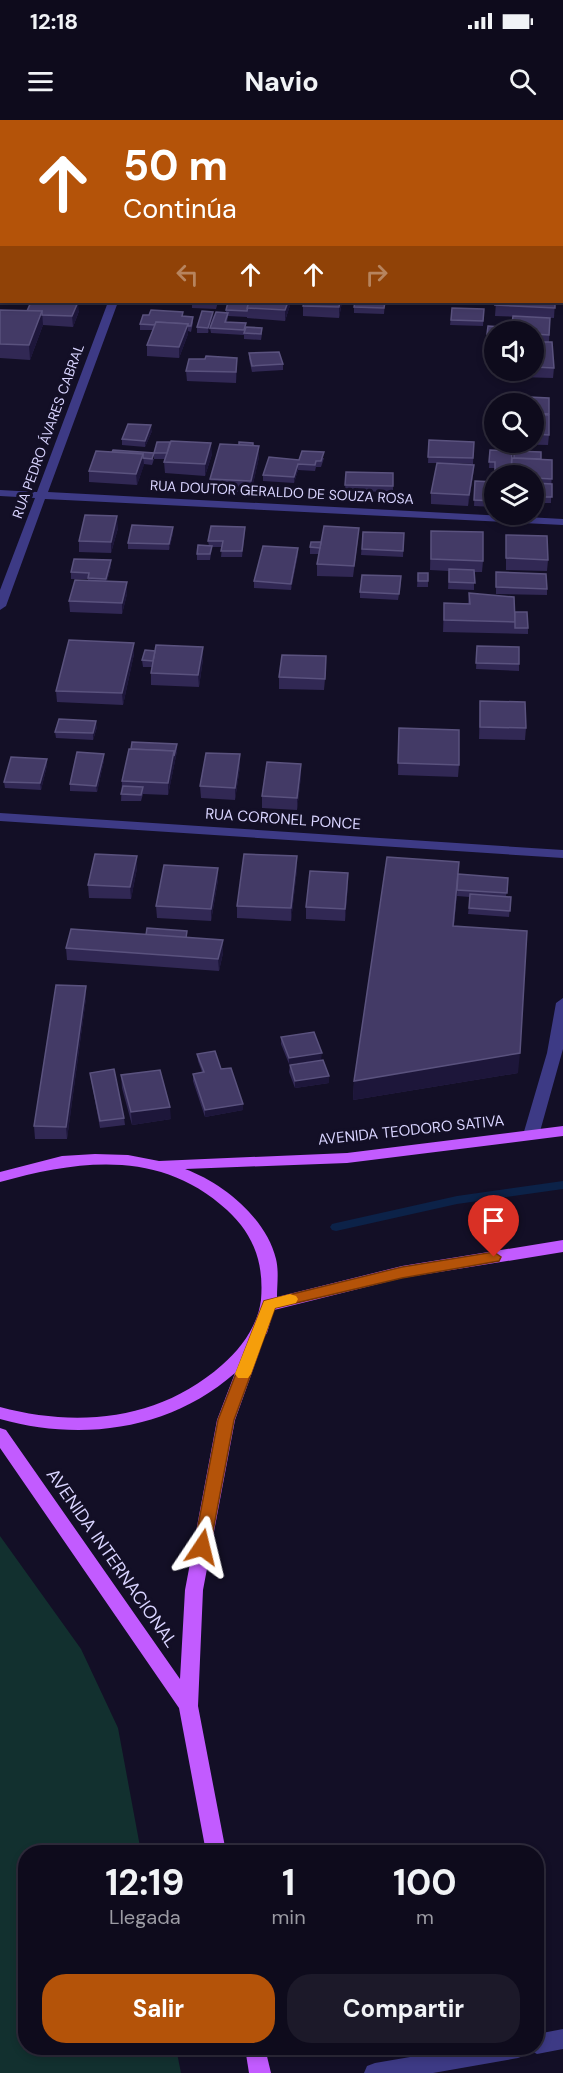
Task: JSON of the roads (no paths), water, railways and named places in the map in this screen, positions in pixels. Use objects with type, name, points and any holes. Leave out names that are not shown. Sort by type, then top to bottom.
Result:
[{"type":"main road","name":"AVENIDA TEODORO SATIVA","points":[[154,1165],[347,1158],[563,1131]]},
{"type":"main road","points":[[0,1177],[23,1168],[67,1160],[111,1159],[154,1165]]},
{"type":"main road","name":"AVENIDA INTERNACIONAL","points":[[154,1165],[196,1180],[231,1203],[256,1232],[269,1266],[269,1305],[226,1420],[194,1590],[188,1706],[215,1845]]},
{"type":"main road","points":[[269,1305],[402,1272],[563,1246]]},
{"type":"main road","points":[[0,1413],[31,1422],[86,1426],[141,1417],[190,1398],[230,1370],[258,1336]]},
{"type":"main road","name":"AVENIDA INTERNACIONAL","points":[[0,1435],[188,1706]]},
{"type":"main road","points":[[256,2055],[260,2073]]},
{"type":"street","name":"RUA PEDRO ÁVARES CABRAL","points":[[0,606],[113,303]]},
{"type":"street","name":"RUA DOUTOR GERALDO DE SOUZA ROSA","points":[[0,493],[563,522]]},
{"type":"street","name":"RUA CORONEL PONCE","points":[[0,817],[563,854]]},
{"type":"street","points":[[531,1135],[562,1036],[563,1003]]},
{"type":"street","points":[[544,2043],[563,2039]]},
{"type":"street","points":[[375,2073],[478,2055]]},
{"type":"waterway","points":[[336,1227],[457,1200],[563,1185]]}]
